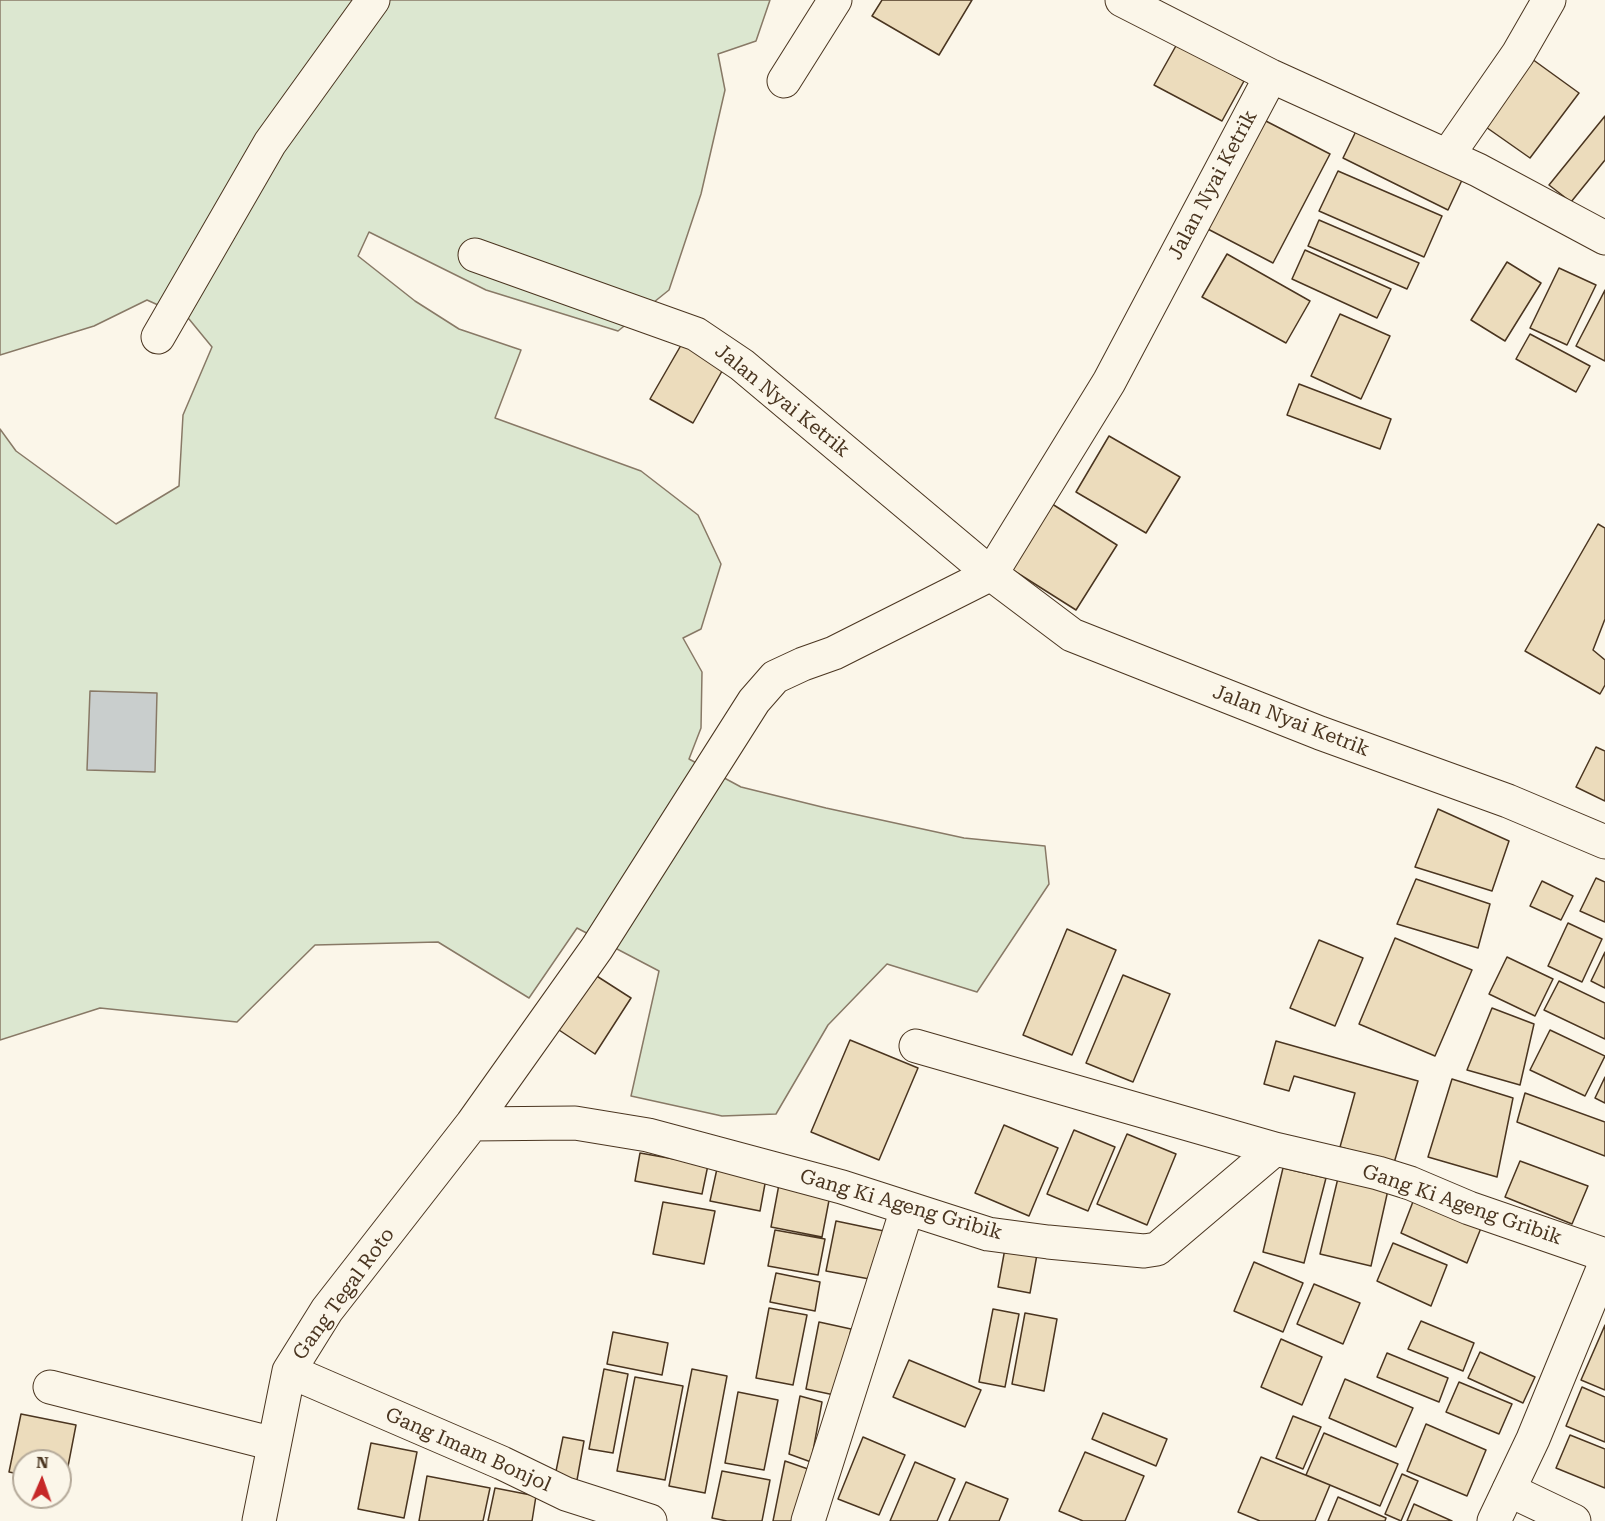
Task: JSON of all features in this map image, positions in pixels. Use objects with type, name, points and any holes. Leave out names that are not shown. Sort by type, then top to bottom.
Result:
[{"type":"street","points":[[158,338],[270,143],[373,0]]},
{"type":"street","points":[[784,81],[835,0]]},
{"type":"street","points":[[1122,0],[1271,76],[1448,156],[1605,238]]},
{"type":"street","points":[[1448,156],[1518,54],[1549,0]]},
{"type":"street","name":"Jalan Nyai Ketrik","points":[[991,574],[1108,382],[1271,76]]},
{"type":"street","name":"Jalan Nyai Ketrik","points":[[476,255],[696,334],[742,365],[991,574],[1072,635],[1320,733],[1508,801],[1605,842]]},
{"type":"street","name":"Gang Tegal Roto","points":[[259,1521],[289,1371],[327,1310],[472,1124],[597,948],[754,701],[775,677],[834,653],[991,574]]},
{"type":"street","points":[[916,1046],[1275,1149]]},
{"type":"street","name":"Gang Ki Ageng Gribik","points":[[472,1124],[575,1123],[648,1135],[842,1187],[988,1234],[1144,1251],[1157,1248],[1275,1149],[1389,1177],[1469,1208],[1605,1255]]},
{"type":"street","points":[[808,1521],[908,1209]]},
{"type":"street","points":[[1494,1521],[1533,1438],[1605,1264]]},
{"type":"street","name":"Gang Imam Bonjol","points":[[289,1371],[502,1463],[566,1494],[650,1521]]},
{"type":"street","points":[[50,1387],[274,1444]]},
{"type":"street","points":[[1509,1490],[1574,1521]]},
{"type":"green space","points":[[0,0],[770,0],[756,41],[718,54],[725,90],[701,194],[669,290],[618,331],[486,290],[369,232],[358,256],[415,301],[459,329],[521,350],[495,418],[641,471],[698,515],[721,564],[701,629],[683,638],[702,672],[701,728],[689,759],[741,787],[826,808],[964,838],[1045,846],[1049,884],[977,992],[887,964],[828,1025],[776,1114],[722,1116],[631,1096],[659,971],[577,928],[529,998],[438,942],[315,945],[237,1022],[100,1008],[0,1040],[0,429],[16,451],[116,524],[179,486],[183,415],[212,347],[189,319],[147,300],[94,326],[0,355]]},
{"type":"shaded area","points":[[90,691],[157,693],[155,772],[87,770]]},
{"type":"building","points":[[882,0],[972,0],[939,55],[872,16]]},
{"type":"building","points":[[1177,44],[1244,81],[1222,121],[1154,85]]},
{"type":"building","points":[[1532,59],[1579,93],[1530,158],[1483,125]]},
{"type":"building","points":[[1605,116],[1605,160],[1571,202],[1549,185]]},
{"type":"building","points":[[1260,118],[1330,154],[1273,263],[1204,227]]},
{"type":"building","points":[[1358,127],[1463,178],[1448,210],[1343,158]]},
{"type":"building","points":[[1338,171],[1442,216],[1424,257],[1319,211]]},
{"type":"building","points":[[1319,220],[1419,263],[1407,289],[1308,246]]},
{"type":"building","points":[[1305,250],[1391,289],[1377,318],[1292,279]]},
{"type":"building","points":[[1227,254],[1310,301],[1286,343],[1202,297]]},
{"type":"building","points":[[1507,262],[1541,283],[1505,341],[1471,320]]},
{"type":"building","points":[[1559,268],[1596,285],[1567,345],[1530,328]]},
{"type":"building","points":[[1605,290],[1605,361],[1576,346]]},
{"type":"building","points":[[1340,314],[1390,336],[1361,399],[1311,376]]},
{"type":"building","points":[[1530,334],[1590,366],[1576,392],[1516,359]]},
{"type":"building","points":[[684,340],[726,364],[693,423],[650,399]]},
{"type":"building","points":[[1299,384],[1391,419],[1380,449],[1287,415]]},
{"type":"building","points":[[1109,436],[1180,477],[1146,533],[1076,492]]},
{"type":"building","points":[[1049,502],[1117,545],[1076,610],[1008,567]]},
{"type":"building","points":[[1598,524],[1605,528],[1605,619],[1593,650],[1605,660],[1605,685],[1600,694],[1525,651]]},
{"type":"building","points":[[1596,747],[1605,751],[1605,801],[1576,787]]},
{"type":"building","points":[[1438,809],[1509,841],[1492,891],[1415,867]]},
{"type":"building","points":[[1596,878],[1605,882],[1605,922],[1580,911]]},
{"type":"building","points":[[1416,879],[1490,904],[1478,948],[1397,924]]},
{"type":"building","points":[[1542,881],[1573,896],[1561,920],[1530,906]]},
{"type":"building","points":[[1568,923],[1602,939],[1582,982],[1548,966]]},
{"type":"building","points":[[1067,929],[1116,950],[1072,1055],[1023,1035]]},
{"type":"building","points":[[1395,938],[1472,970],[1435,1056],[1359,1024]]},
{"type":"building","points":[[1319,940],[1363,958],[1335,1026],[1290,1008]]},
{"type":"building","points":[[1605,952],[1605,988],[1591,981]]},
{"type":"building","points":[[1507,957],[1553,979],[1535,1016],[1489,994]]},
{"type":"building","points":[[592,973],[631,998],[595,1054],[556,1028]]},
{"type":"building","points":[[1123,975],[1170,994],[1133,1082],[1086,1063]]},
{"type":"building","points":[[1559,981],[1605,1003],[1605,1039],[1544,1010]]},
{"type":"building","points":[[1492,1008],[1534,1024],[1520,1085],[1467,1070]]},
{"type":"building","points":[[1550,1030],[1605,1056],[1585,1096],[1530,1070]]},
{"type":"building","points":[[850,1040],[918,1068],[879,1160],[811,1132]]},
{"type":"building","points":[[1276,1041],[1418,1081],[1394,1163],[1340,1147],[1355,1093],[1294,1076],[1289,1091],[1264,1084]]},
{"type":"building","points":[[1605,1077],[1605,1103],[1595,1098]]},
{"type":"building","points":[[1452,1079],[1513,1098],[1497,1177],[1428,1157]]},
{"type":"building","points":[[1525,1093],[1605,1122],[1605,1156],[1517,1122]]},
{"type":"building","points":[[1004,1125],[1058,1148],[1029,1216],[975,1193]]},
{"type":"building","points":[[1074,1130],[1115,1147],[1088,1211],[1047,1194]]},
{"type":"building","points":[[1127,1134],[1176,1154],[1147,1225],[1097,1204]]},
{"type":"building","points":[[640,1153],[708,1165],[702,1194],[635,1181]]},
{"type":"building","points":[[1520,1161],[1588,1186],[1572,1224],[1505,1197]]},
{"type":"building","points":[[718,1164],[767,1173],[760,1211],[710,1201]]},
{"type":"building","points":[[1283,1168],[1326,1178],[1304,1263],[1263,1252]]},
{"type":"building","points":[[1338,1178],[1388,1190],[1371,1266],[1320,1254]]},
{"type":"building","points":[[780,1179],[831,1190],[822,1237],[771,1227]]},
{"type":"building","points":[[1414,1199],[1481,1228],[1467,1263],[1401,1233]]},
{"type":"building","points":[[663,1202],[715,1211],[704,1264],[653,1254]]},
{"type":"building","points":[[836,1221],[884,1231],[875,1280],[826,1271]]},
{"type":"building","points":[[775,1230],[825,1239],[818,1275],[768,1266]]},
{"type":"building","points":[[1006,1243],[1038,1249],[1030,1293],[998,1287]]},
{"type":"building","points":[[1393,1243],[1447,1265],[1431,1306],[1377,1281]]},
{"type":"building","points":[[1254,1262],[1303,1283],[1283,1332],[1234,1311]]},
{"type":"building","points":[[776,1273],[820,1282],[815,1311],[770,1302]]},
{"type":"building","points":[[1314,1284],[1360,1303],[1343,1344],[1297,1324]]},
{"type":"building","points":[[769,1308],[807,1315],[793,1385],[756,1378]]},
{"type":"building","points":[[993,1309],[1019,1314],[1005,1387],[979,1382]]},
{"type":"building","points":[[1025,1313],[1057,1319],[1044,1391],[1012,1384]]},
{"type":"building","points":[[1421,1321],[1474,1343],[1463,1371],[1408,1349]]},
{"type":"building","points":[[819,1322],[851,1329],[839,1396],[806,1389]]},
{"type":"building","points":[[1605,1325],[1605,1390],[1581,1380]]},
{"type":"building","points":[[613,1332],[668,1343],[662,1375],[607,1364]]},
{"type":"building","points":[[1281,1339],[1322,1357],[1302,1405],[1261,1387]]},
{"type":"building","points":[[1480,1352],[1535,1377],[1523,1403],[1468,1378]]},
{"type":"building","points":[[1387,1353],[1448,1378],[1439,1402],[1377,1377]]},
{"type":"building","points":[[909,1360],[981,1390],[965,1427],[893,1397]]},
{"type":"building","points":[[604,1369],[628,1374],[613,1453],[589,1449]]},
{"type":"building","points":[[692,1369],[727,1376],[705,1493],[669,1486]]},
{"type":"building","points":[[635,1377],[683,1386],[665,1480],[617,1471]]},
{"type":"building","points":[[1345,1379],[1413,1408],[1396,1447],[1329,1418]]},
{"type":"building","points":[[1459,1382],[1512,1404],[1499,1434],[1446,1412]]},
{"type":"building","points":[[1582,1387],[1605,1397],[1605,1442],[1566,1426]]},
{"type":"building","points":[[738,1392],[778,1400],[764,1470],[725,1463]]},
{"type":"building","points":[[800,1396],[822,1402],[811,1462],[789,1454]]},
{"type":"building","points":[[1103,1413],[1167,1439],[1156,1466],[1092,1439]]},
{"type":"building","points":[[21,1414],[76,1425],[71,1449],[14,1449]]},
{"type":"building","points":[[1293,1416],[1321,1427],[1303,1469],[1276,1458]]},
{"type":"building","points":[[1426,1424],[1486,1450],[1467,1496],[1407,1471]]},
{"type":"building","points":[[1324,1433],[1398,1464],[1380,1506],[1306,1475]]},
{"type":"building","points":[[1570,1435],[1605,1449],[1605,1488],[1556,1468]]},
{"type":"building","points":[[563,1437],[584,1441],[577,1480],[555,1476]]},
{"type":"building","points":[[863,1437],[905,1455],[879,1515],[838,1499]]},
{"type":"building","points":[[371,1443],[417,1452],[404,1518],[358,1509]]},
{"type":"building","points":[[1085,1452],[1144,1476],[1125,1521],[1083,1521],[1059,1511]]},
{"type":"building","points":[[1261,1457],[1330,1485],[1315,1521],[1260,1521],[1238,1512]]},
{"type":"building","points":[[12,1458],[12,1473],[9,1472]]},
{"type":"building","points":[[785,1461],[808,1469],[798,1521],[773,1521]]},
{"type":"building","points":[[915,1462],[955,1479],[937,1521],[890,1521]]},
{"type":"building","points":[[722,1471],[770,1480],[762,1521],[727,1521],[712,1518]]},
{"type":"building","points":[[1402,1474],[1418,1481],[1401,1521],[1385,1514]]},
{"type":"building","points":[[427,1476],[490,1488],[483,1521],[419,1521]]},
{"type":"building","points":[[966,1482],[1008,1499],[999,1521],[949,1521]]},
{"type":"building","points":[[495,1488],[536,1496],[532,1521],[488,1521]]},
{"type":"building","points":[[1338,1497],[1386,1518],[1385,1521],[1328,1521]]},
{"type":"building","points":[[1414,1504],[1452,1521],[1407,1521]]}]
